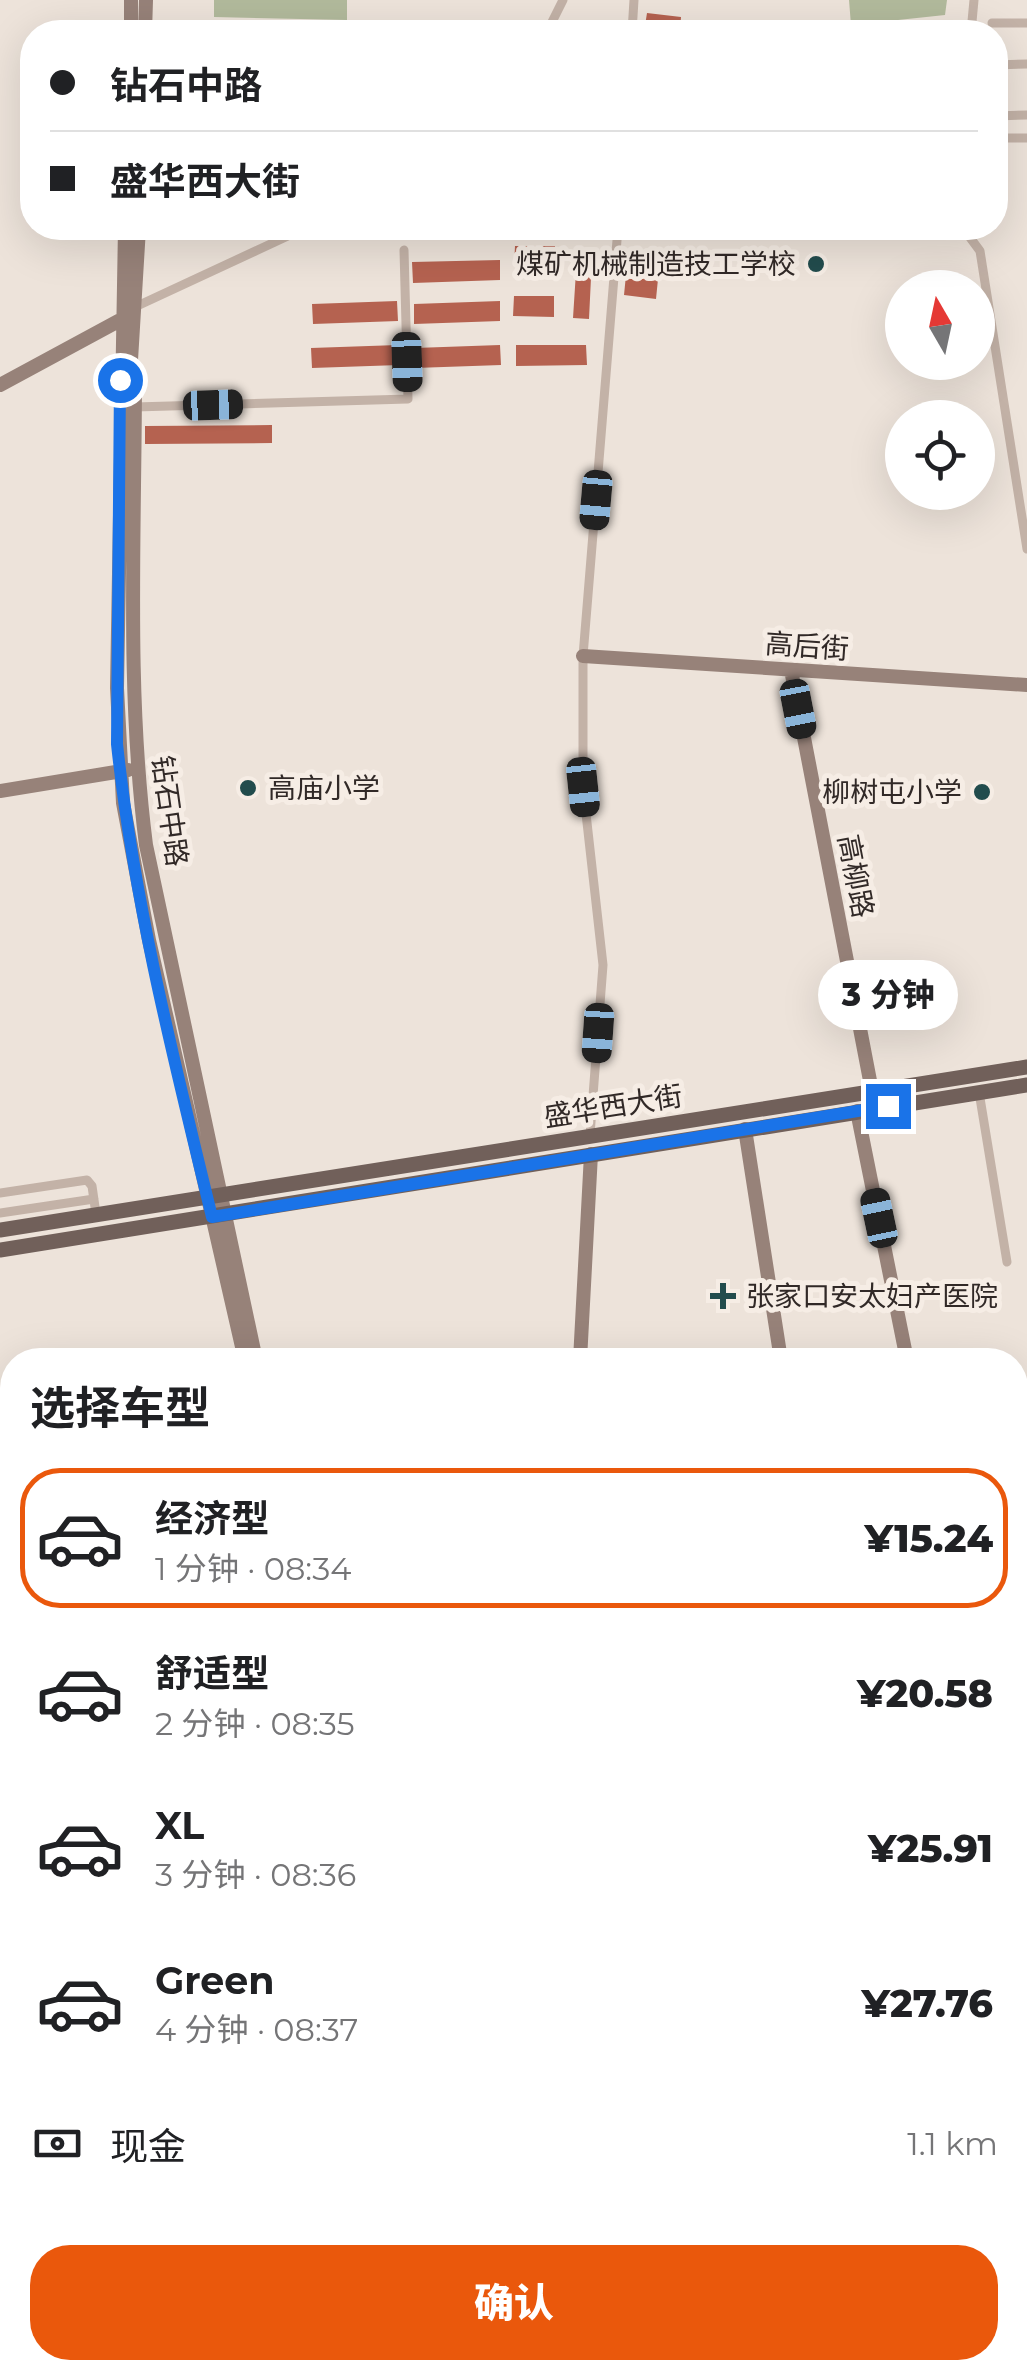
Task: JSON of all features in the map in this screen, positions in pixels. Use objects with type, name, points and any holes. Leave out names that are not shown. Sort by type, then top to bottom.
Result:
[{"type":"main road","name":"钻石中路","points":[[124,240],[117,688],[120,772],[138,885],[214,1196]]},
{"type":"main road","name":"钻石中路","points":[[139,240],[131,360],[135,407],[137,769],[146,845],[218,1215]]},
{"type":"main road","points":[[0,384],[124,318]]},
{"type":"main road","name":"高后街","points":[[583,656],[1027,685]]},
{"type":"main road","name":"高柳路","points":[[791,670],[872,1092]]},
{"type":"main road","points":[[0,791],[137,769]]},
{"type":"main road","name":"盛华西大街","points":[[91,1210],[214,1196],[1027,1067]]},
{"type":"main road","name":"盛华西大街","points":[[0,1250],[1027,1085]]},
{"type":"main road","points":[[858,1111],[905,1348]]},
{"type":"main road","points":[[745,1129],[780,1348]]},
{"type":"main road","points":[[581,1348],[590,1154]]},
{"type":"main road","points":[[402,1165],[405,1184]]},
{"type":"main road","points":[[0,1230],[91,1210]]},
{"type":"main road","points":[[218,1215],[243,1348]]},
{"type":"main road","points":[[218,1215],[253,1348]]},
{"type":"street","points":[[136,307],[278,240]]},
{"type":"street","points":[[590,1136],[603,964],[583,787],[583,656],[617,240]]},
{"type":"street","points":[[972,240],[980,251],[1027,549]]},
{"type":"street","points":[[135,407],[408,399],[404,250]]},
{"type":"street","points":[[979,1092],[1006,1262]]},
{"type":"street","points":[[0,1193],[80,1180],[92,1186],[91,1210],[0,1213]]},
{"type":"green space","points":[[214,0],[347,0],[347,20],[214,17]]},
{"type":"green space","points":[[849,0],[947,0],[945,15],[851,20]]},
{"type":"building","points":[[647,13],[681,17],[681,20],[646,20]]},
{"type":"building","points":[[515,246],[555,246],[555,267],[514,266]]},
{"type":"building","points":[[577,256],[592,257],[589,319],[573,318]]},
{"type":"building","points":[[500,260],[500,280],[413,283],[412,262]]},
{"type":"building","points":[[626,275],[658,279],[656,299],[624,295]]},
{"type":"building","points":[[514,296],[554,296],[554,317],[513,316]]},
{"type":"building","points":[[397,301],[398,321],[313,324],[312,304]]},
{"type":"building","points":[[500,301],[500,321],[414,324],[414,304]]},
{"type":"building","points":[[398,345],[399,365],[312,368],[311,348]]},
{"type":"building","points":[[500,345],[501,365],[415,368],[415,348]]},
{"type":"building","points":[[516,345],[586,345],[587,365],[516,366]]},
{"type":"building","points":[[272,425],[272,443],[145,444],[145,426]]},
{"type":"place","name":"煤矿机械制造技工学校","points":[[816,264]]},
{"type":"place","name":"高庙小学","points":[[248,788]]},
{"type":"place","name":"柳树屯小学","points":[[982,792]]},
{"type":"place","name":"张家口安太妇产医院","points":[[723,1296]]},
{"type":"route","points":[[120,380],[117,744],[123,803],[149,940],[212,1217],[888,1106]]}]
